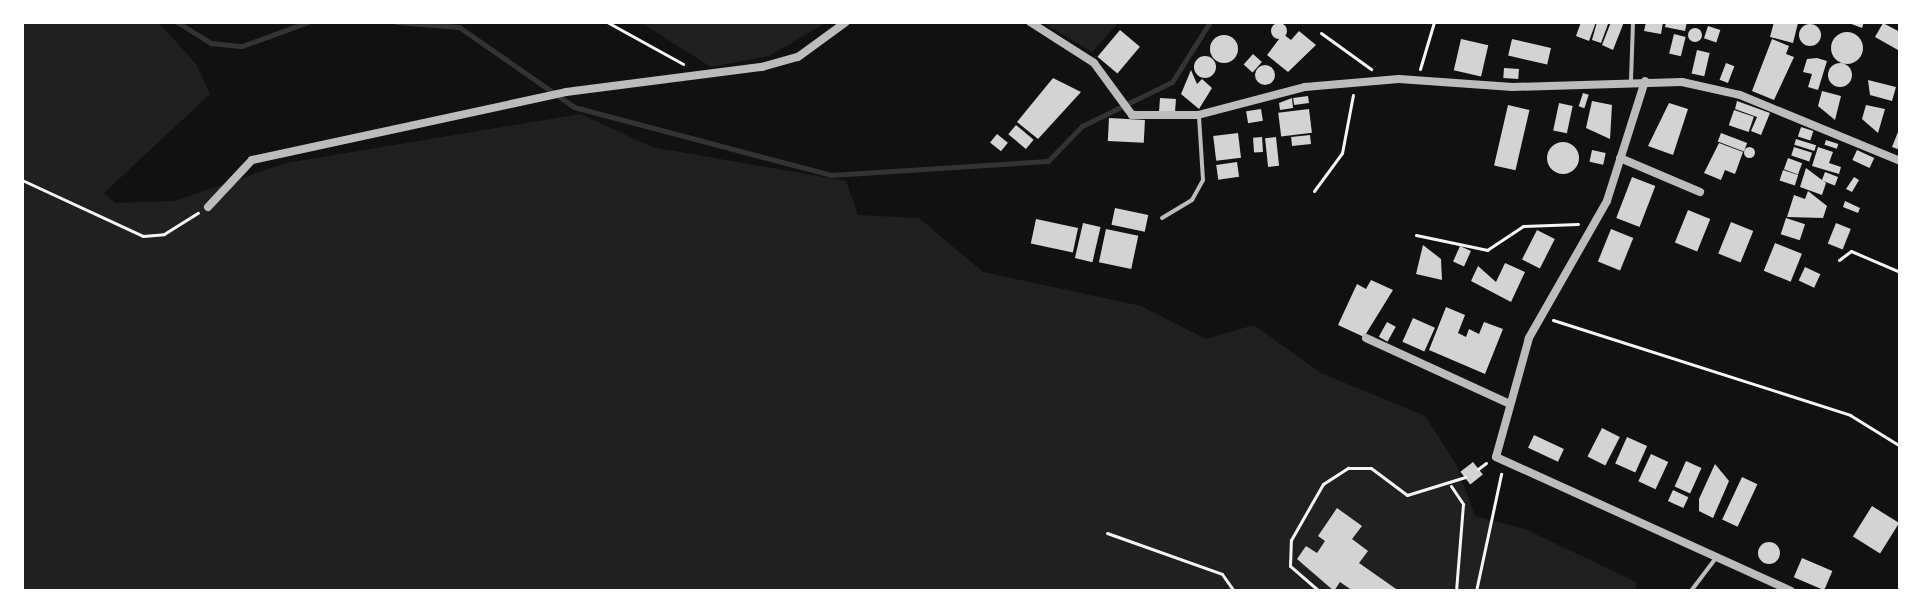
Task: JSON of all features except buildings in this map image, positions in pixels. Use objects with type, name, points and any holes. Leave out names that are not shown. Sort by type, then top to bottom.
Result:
[{"type":"street","points":[[208,207],[252,160],[547,102],[566,92],[798,57],[846,22]]},
{"type":"street","points":[[1030,22],[1094,63],[1132,115],[1198,115],[1305,87],[1388,80],[1513,87],[1631,80],[1740,95],[1900,161]]},
{"type":"street","points":[[1645,81],[1607,201],[1590,223],[1544,313],[1510,404],[1496,457],[1791,591]]},
{"type":"street","points":[[1620,158],[1700,192]]},
{"type":"street","points":[[1366,338],[1510,404]]},
{"type":"lane","points":[[1631,80],[1633,22]]},
{"type":"lane","points":[[1162,218],[1192,200],[1203,180],[1198,115]]},
{"type":"lane","points":[[1691,591],[1717,557]]},
{"type":"path","points":[[607,22],[697,72]]},
{"type":"path","points":[[1417,80],[1434,22]]},
{"type":"path","points":[[1321,33],[1388,80]]},
{"type":"path","points":[[1314,191],[1342,153],[1355,83]]},
{"type":"path","points":[[22,180],[143,236],[164,234],[208,207]]},
{"type":"path","points":[[1416,235],[1487,250],[1523,226],[1590,223]]},
{"type":"path","points":[[1839,260],[1851,251],[1900,272]]},
{"type":"path","points":[[1544,313],[1558,325],[1850,415],[1900,446]]},
{"type":"path","points":[[1476,591],[1505,461]]},
{"type":"path","points":[[1319,591],[1290,566],[1291,540],[1323,484],[1348,468],[1371,468],[1407,495],[1451,486],[1465,477]]},
{"type":"path","points":[[1451,486],[1463,504],[1456,591]]},
{"type":"path","points":[[1107,533],[1222,574],[1234,591]]},
{"type":"shaded area","points":[[22,22],[158,22],[196,64],[210,94],[104,193],[115,203],[175,201],[286,163],[581,114],[652,147],[846,181],[858,215],[919,218],[983,272],[1141,306],[1206,339],[1254,325],[1321,373],[1425,416],[1456,464],[1475,516],[1525,529],[1636,582],[1636,591],[22,591]]},
{"type":"shaded area","points":[[640,22],[827,22],[769,56],[711,67]]},
{"type":"shaded area","points":[[1042,22],[1119,22],[1092,52]]},
{"type":"waterway","points":[[177,22],[211,43],[242,46],[308,22]]},
{"type":"waterway","points":[[396,22],[459,27],[574,107],[831,175],[1048,161],[1082,126],[1172,82],[1210,22]]}]
